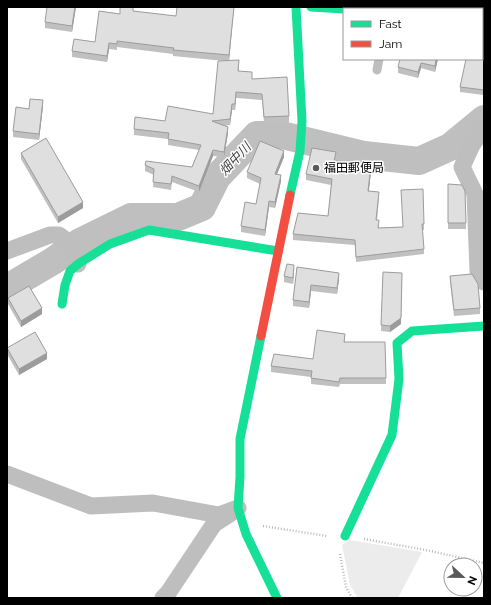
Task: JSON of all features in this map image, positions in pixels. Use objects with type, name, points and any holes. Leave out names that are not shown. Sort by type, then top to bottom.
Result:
[{"type":"street","points":[[277,598],[246,534],[238,508],[240,439],[300,151],[302,121],[296,7]]},
{"type":"street","points":[[311,7],[343,9]]},
{"type":"street","points":[[484,128],[472,145],[462,167],[475,194],[478,271],[484,282]]},
{"type":"street","points":[[62,304],[65,284],[70,271],[77,261],[110,244],[150,230],[278,251]]},
{"type":"street","points":[[7,251],[50,235],[59,235],[67,241],[77,261]]},
{"type":"street","points":[[345,536],[392,435],[399,379],[397,344],[412,331],[484,326]]},
{"type":"street","points":[[7,474],[91,506],[153,503],[219,515],[238,508]]},
{"type":"street","points":[[163,598],[168,593],[214,524],[238,508]]},
{"type":"lane","points":[[378,70],[379,60]]},
{"type":"path","points":[[340,551],[346,587],[352,598]]},
{"type":"shaded area","points":[[350,540],[422,552],[398,598],[358,598],[350,585],[342,545]]},
{"type":"building","points":[[47,7],[75,7],[72,26],[45,22]]},
{"type":"building","points":[[120,7],[133,7],[133,11],[176,16],[177,7],[234,7],[229,55],[173,50],[174,48],[117,41],[117,44],[109,43],[107,56],[72,51],[74,39],[95,42],[99,11],[120,14]]},
{"type":"building","points":[[484,58],[484,90],[460,87],[466,60],[483,60]]},
{"type":"building","points":[[239,60],[238,71],[252,72],[252,79],[287,77],[289,116],[264,117],[262,94],[236,92],[235,104],[232,104],[230,119],[212,121],[228,127],[224,152],[213,150],[199,186],[172,176],[171,184],[153,182],[154,169],[145,165],[146,161],[192,167],[201,145],[168,139],[169,133],[134,129],[135,117],[165,121],[168,106],[213,114],[218,61]]},
{"type":"building","points":[[400,60],[436,60],[435,66],[421,63],[418,72],[398,67]]},
{"type":"building","points":[[30,99],[43,100],[39,134],[13,131],[16,107],[29,109]]},
{"type":"building","points":[[46,138],[83,202],[58,217],[21,153]]},
{"type":"building","points":[[260,141],[284,151],[275,174],[281,175],[275,202],[269,201],[265,230],[241,226],[245,202],[256,204],[261,178],[247,172]]},
{"type":"building","points":[[312,148],[336,152],[334,161],[371,165],[368,191],[379,192],[376,220],[379,220],[378,228],[403,227],[401,190],[423,189],[424,224],[422,224],[424,249],[356,257],[355,240],[293,234],[298,213],[328,216],[332,179],[306,174]]},
{"type":"building","points":[[448,184],[462,185],[465,191],[466,223],[448,223]]},
{"type":"building","points":[[287,264],[294,265],[293,278],[284,276]]},
{"type":"building","points":[[297,267],[339,273],[337,288],[311,285],[309,302],[293,300]]},
{"type":"building","points":[[383,272],[402,273],[401,318],[390,326],[381,325]]},
{"type":"building","points":[[472,274],[478,284],[480,308],[454,310],[450,276]]},
{"type":"building","points":[[29,286],[42,308],[21,321],[8,298]]},
{"type":"building","points":[[317,330],[345,334],[344,342],[385,342],[386,378],[340,378],[339,382],[311,378],[312,371],[271,366],[274,354],[313,359]]},
{"type":"building","points":[[35,332],[47,353],[19,369],[7,348]]},
{"type":"waterway","name":"畑中川","points":[[7,288],[53,261],[80,242],[131,217],[178,217],[202,207],[217,177],[257,135],[282,135],[364,155],[419,161],[450,147],[484,119]]},
{"type":"traffic: fast","points":[[290,195],[300,151],[302,121],[296,7]]},
{"type":"traffic: fast","points":[[311,7],[343,9]]},
{"type":"traffic: fast","points":[[414,8],[419,7]]},
{"type":"traffic: fast","points":[[62,304],[65,285],[70,271],[78,264],[110,244],[149,230],[278,251]]},
{"type":"traffic: fast","points":[[345,536],[392,435],[399,379],[397,343],[412,331],[484,326]]},
{"type":"traffic: fast","points":[[261,336],[240,439],[238,508],[246,534],[277,598]]},
{"type":"traffic: jam","points":[[261,336],[290,195]]},
{"type":"place","name":"福田郵便局","points":[[316,168]]}]
